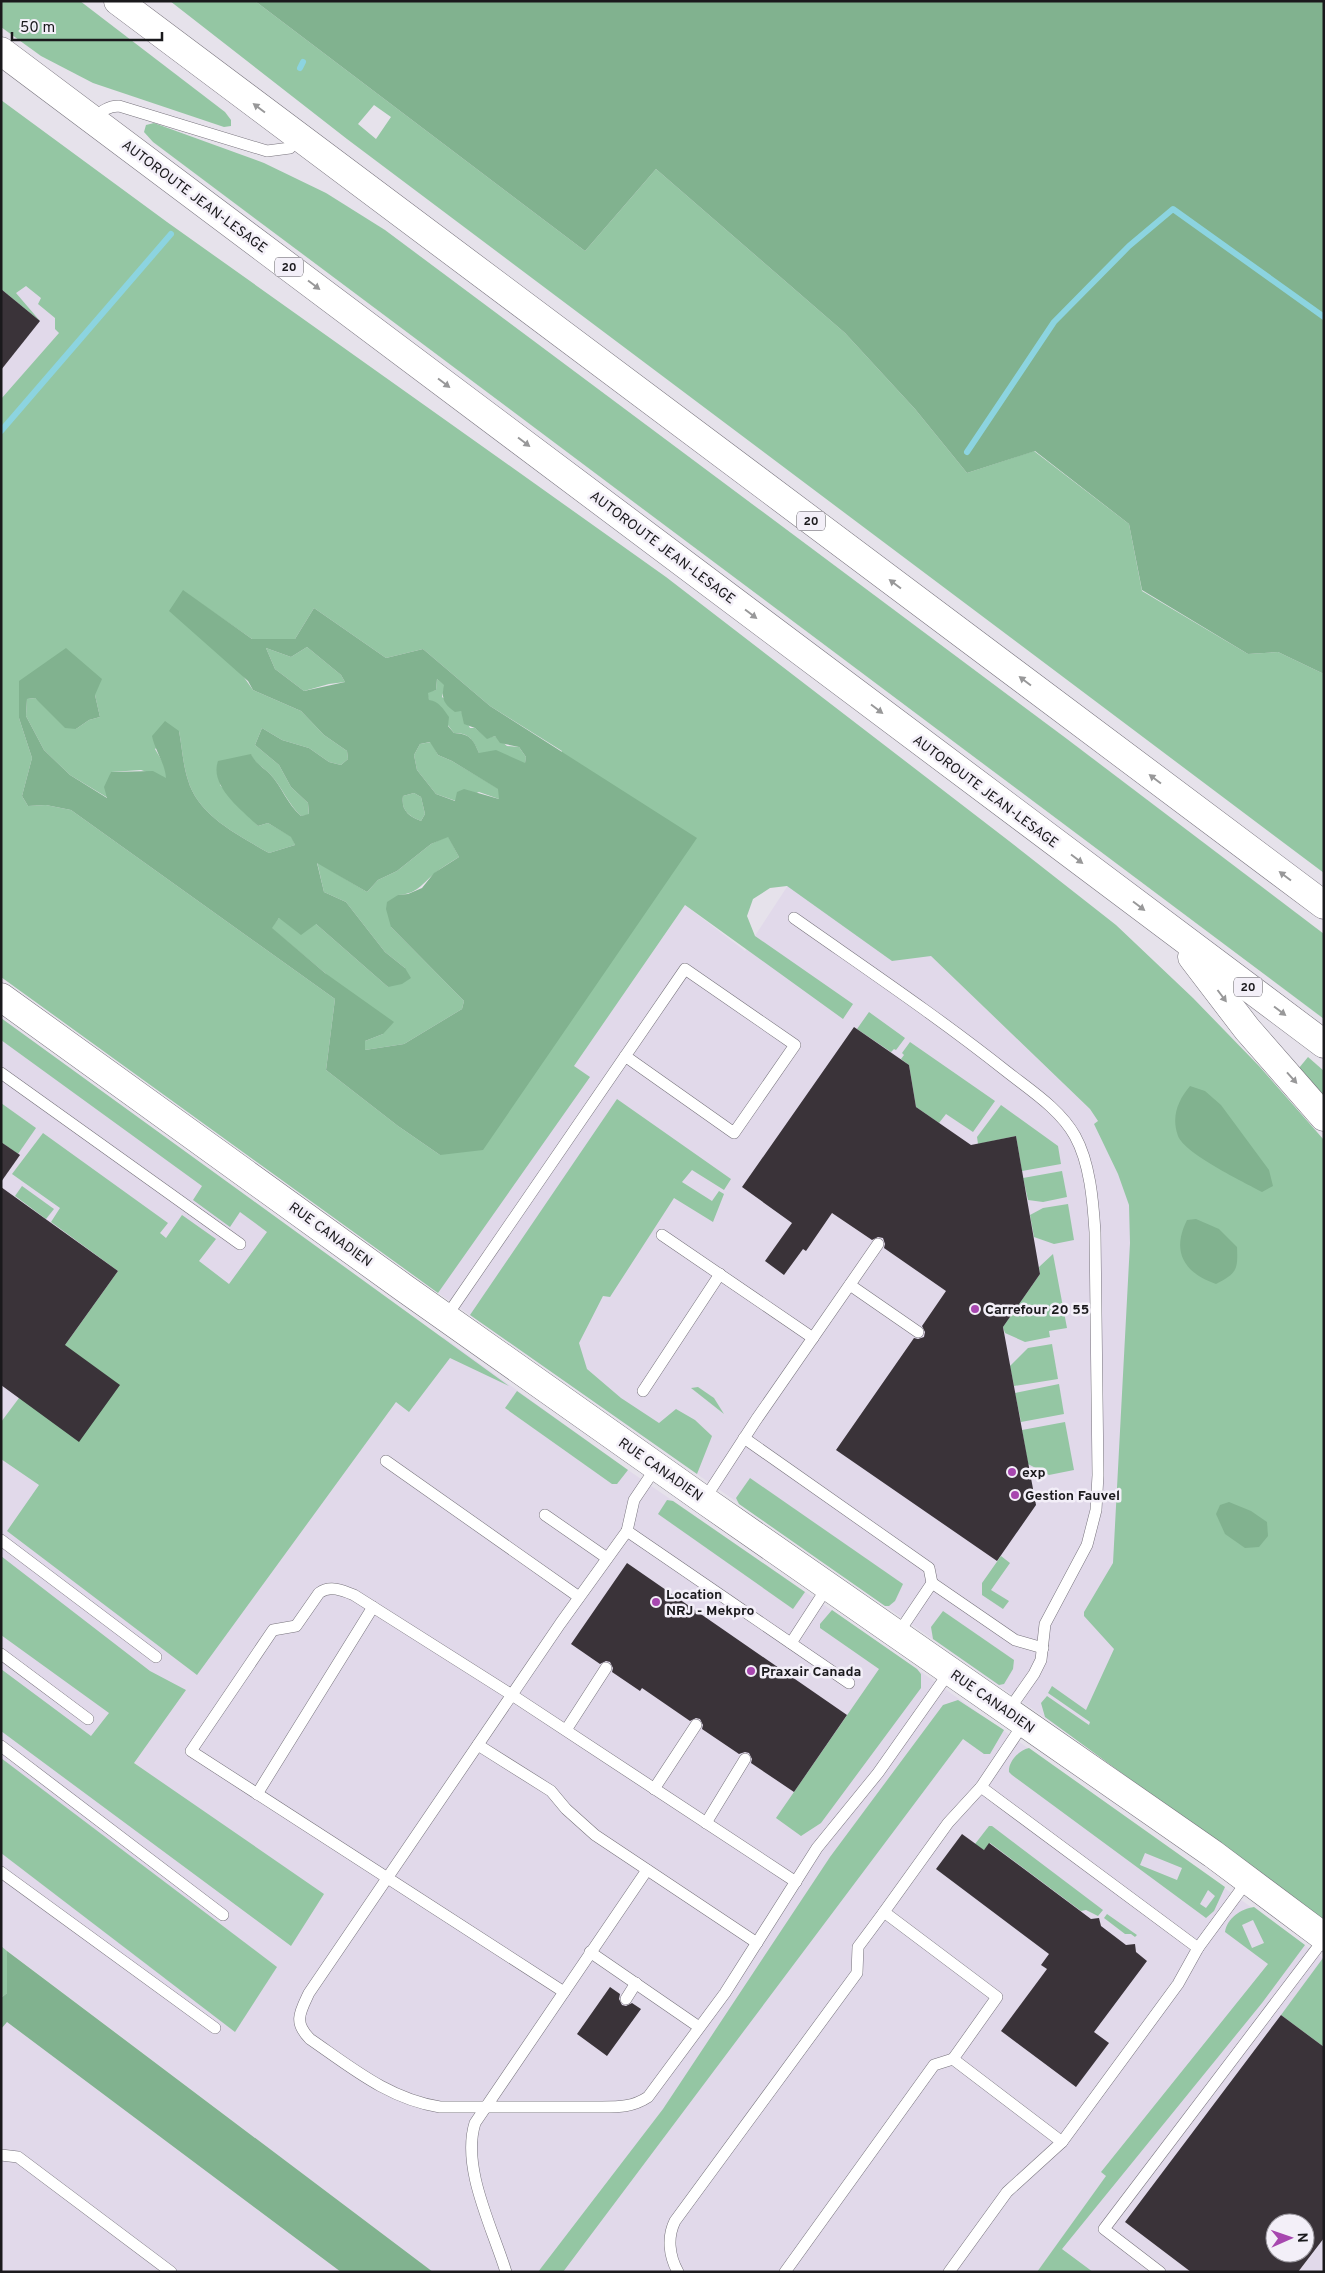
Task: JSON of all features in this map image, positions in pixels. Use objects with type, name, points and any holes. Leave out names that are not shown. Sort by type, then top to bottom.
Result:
[{"type":"main road","name":"20","points":[[118,1],[1324,905]]},
{"type":"main road","name":"AUTOROUTE JEAN-LESAGE","points":[[1,51],[1324,1044]]},
{"type":"main road","points":[[1,64],[92,120]]},
{"type":"main road","points":[[1171,930],[1247,1029],[1324,1117]]},
{"type":"main road","name":"RUE CANADIEN","points":[[1,997],[704,1500],[1248,1880],[1324,1938]]},
{"type":"lane","points":[[92,120],[111,106],[119,106],[267,151],[290,148],[298,137]]},
{"type":"lane","points":[[678,2272],[671,2252],[670,2240],[674,2221],[856,1973],[858,1947],[948,1823],[981,1787],[1016,1717],[1041,1660],[1045,1624],[1087,1544],[1096,1510],[1098,1475],[1094,1224],[1091,1196],[1079,1146],[1067,1124],[1029,1089],[961,1036],[794,918]]},
{"type":"lane","points":[[446,1317],[625,1056],[685,969],[795,1045],[734,1133],[625,1056]]},
{"type":"lane","points":[[1,1073],[240,1244]]},
{"type":"lane","points":[[662,1235],[813,1338]]},
{"type":"lane","points":[[704,1500],[744,1438],[878,1244]]},
{"type":"lane","points":[[643,1390],[720,1274]]},
{"type":"lane","points":[[850,1285],[918,1332]]},
{"type":"lane","points":[[744,1438],[929,1568],[932,1583],[1015,1640],[1043,1648]]},
{"type":"lane","points":[[386,1462],[579,1597]]},
{"type":"lane","points":[[656,1466],[634,1500],[627,1531],[512,1694],[309,1993],[302,2008],[299,2021],[302,2031],[310,2039],[392,2094],[440,2107],[602,2107],[626,2106],[639,2103],[648,2097],[699,2027],[818,1848],[878,1774],[950,1671]]},
{"type":"lane","points":[[545,1515],[607,1558]]},
{"type":"lane","points":[[627,1531],[849,1682]]},
{"type":"lane","points":[[1,1540],[156,1657]]},
{"type":"lane","points":[[897,1634],[932,1583]]},
{"type":"lane","points":[[791,1643],[828,1586]]},
{"type":"lane","points":[[564,1992],[191,1751],[272,1630],[296,1626],[319,1593],[324,1589],[342,1590],[373,1607],[512,1694],[796,1882]]},
{"type":"lane","points":[[257,1794],[373,1607]]},
{"type":"lane","points":[[1,1654],[88,1719]]},
{"type":"lane","points":[[566,1730],[606,1668]]},
{"type":"lane","points":[[654,1789],[696,1725]]},
{"type":"lane","points":[[478,1745],[551,1791],[566,1809],[595,1835],[757,1942]]},
{"type":"lane","points":[[1,1746],[224,1915]]},
{"type":"lane","points":[[706,1823],[745,1758]]},
{"type":"lane","points":[[981,1787],[1198,1948]]},
{"type":"lane","points":[[506,2272],[486,2212],[474,2167],[473,2131],[484,2107],[647,1870]]},
{"type":"lane","points":[[1,1872],[215,2028]]},
{"type":"lane","points":[[949,2272],[1006,2192],[1062,2142],[1178,1984],[1198,1948],[1248,1880]]},
{"type":"lane","points":[[786,2272],[934,2065],[952,2059],[997,1997],[884,1912]]},
{"type":"lane","points":[[1160,2272],[1104,2229],[1324,1938]]},
{"type":"lane","points":[[590,1952],[699,2027]]},
{"type":"lane","points":[[626,1998],[636,1983]]},
{"type":"lane","points":[[952,2059],[1062,2142]]},
{"type":"lane","points":[[1,2155],[18,2157],[171,2272]]},
{"type":"shaded area","points":[[1,229],[98,304],[1,415]]},
{"type":"shaded area","points":[[815,844],[1090,1109],[1114,1145],[1139,1244],[1115,1715],[1091,1750],[424,1283],[685,905],[745,951]]},
{"type":"shaded area","points":[[1,1018],[278,1219],[83,1482],[249,1603],[443,1337],[628,1470],[917,1669],[1324,1959],[1324,2272],[1093,2272],[1057,2245],[1037,2272],[433,2272],[1,1946]]},
{"type":"shaded area","points":[[7,2021],[341,2272],[1,2272],[1,2029]]},
{"type":"green space","points":[[1,1],[80,1],[225,112],[231,120],[231,126],[224,127],[93,83],[41,56],[1,27]]},
{"type":"green space","points":[[170,1],[255,1],[585,251],[656,169],[845,333],[915,409],[967,473],[1034,451],[1129,524],[1142,591],[1248,654],[1278,652],[1324,674],[1324,873],[347,139]],"holes":[[[374,105],[391,117],[376,139],[358,124]]]},
{"type":"green space","points":[[255,1],[1324,1],[1324,674],[1278,652],[1248,654],[1142,590],[1129,524],[1035,451],[967,473],[915,409],[845,333],[656,169],[585,251]]},
{"type":"green space","points":[[1,100],[167,222],[666,577],[1116,925],[1193,998],[1259,1066],[1324,1140],[1324,1921],[1045,1717],[1041,1703],[1047,1696],[1089,1725],[1090,1722],[1048,1693],[1052,1686],[1086,1710],[1114,1649],[1084,1616],[1084,1612],[1113,1563],[1130,1243],[1129,1205],[1118,1174],[1094,1124],[1098,1121],[1090,1109],[931,956],[892,961],[787,886],[770,888],[753,899],[747,916],[755,936],[853,1004],[843,1019],[685,905],[574,1066],[590,1077],[438,1293],[1,977],[1,399],[59,333],[55,329],[55,318],[38,304],[41,298],[26,286],[16,293],[40,321],[1,289]],"holes":[[[183,591],[252,639],[295,639],[314,608],[386,658],[423,649],[490,706],[562,751],[440,1155],[398,1126],[326,1070],[335,999],[71,810],[46,805],[28,806],[22,796],[32,758],[19,718],[19,681],[95,695],[100,717],[89,720],[76,729],[35,698],[27,699],[26,716],[44,750],[70,775],[108,798],[111,772],[141,770],[167,779],[165,766],[155,749],[179,731],[188,780],[193,793],[210,814],[233,832],[269,853],[295,845],[292,837],[268,823],[258,826],[220,785],[251,755],[270,774],[296,811],[301,816],[309,815],[308,803],[291,787],[279,765],[255,745],[262,728],[282,740],[309,748],[329,762],[341,765],[348,759],[347,751],[324,735],[301,711],[253,690]]]},
{"type":"green space","points":[[154,123],[264,163],[326,193],[385,230],[1067,739],[1324,934],[1324,1019],[153,142],[144,132],[146,125]]},
{"type":"green space","points":[[183,590],[252,639],[295,639],[314,608],[386,658],[423,649],[490,706],[697,838],[483,1150],[440,1155],[398,1126],[326,1070],[335,999],[71,810],[46,805],[28,806],[22,796],[32,758],[19,718],[19,681],[66,648],[102,679],[95,695],[100,717],[89,720],[76,729],[65,728],[35,698],[27,699],[26,716],[44,750],[70,775],[107,798],[104,787],[111,772],[153,771],[166,778],[164,767],[152,736],[165,721],[179,731],[188,780],[193,793],[210,814],[233,832],[269,853],[295,845],[291,837],[268,823],[258,826],[236,805],[222,788],[218,779],[216,770],[218,761],[251,754],[257,763],[270,774],[301,816],[309,814],[308,803],[291,787],[279,765],[255,745],[262,728],[282,740],[309,748],[329,762],[341,765],[348,759],[347,751],[324,735],[301,711],[253,690],[248,681],[169,611]],"holes":[[[307,647],[341,675],[345,682],[304,691],[275,669],[266,648],[291,657]],[[437,679],[444,685],[443,698],[446,704],[455,712],[461,711],[464,724],[475,728],[487,739],[495,736],[500,743],[519,747],[526,757],[525,763],[496,750],[479,753],[470,738],[454,733],[448,726],[449,717],[445,711],[438,704],[429,700],[428,693],[436,690]],[[430,742],[438,755],[452,761],[498,789],[499,799],[464,789],[457,792],[455,801],[436,794],[417,770],[414,755],[420,744]],[[414,793],[421,797],[425,814],[421,821],[406,812],[403,796]],[[448,837],[459,857],[434,873],[422,888],[408,894],[398,895],[387,902],[386,909],[391,927],[464,1001],[462,1009],[404,1044],[365,1050],[365,1041],[383,1034],[394,1022],[325,973],[272,928],[279,918],[301,935],[316,924],[388,987],[402,984],[411,978],[405,968],[385,952],[346,902],[324,892],[317,863],[367,892],[378,880],[397,871],[431,844]]]},
{"type":"green space","points":[[307,647],[341,675],[345,682],[304,691],[275,669],[266,648],[291,657]]},
{"type":"green space","points":[[437,679],[445,685],[442,697],[461,711],[470,728],[475,728],[487,738],[495,736],[507,746],[519,747],[526,757],[525,764],[500,753],[479,753],[470,738],[464,734],[454,733],[429,701],[427,692],[436,690]]},
{"type":"green space","points":[[431,742],[438,755],[452,761],[499,789],[499,799],[479,792],[456,801],[436,794],[417,770],[414,755],[420,744]]},
{"type":"green space","points":[[414,793],[421,797],[425,814],[421,821],[409,815],[403,805],[403,796]]},
{"type":"green space","points":[[448,836],[459,857],[415,890],[398,895],[391,927],[464,1001],[462,1009],[404,1044],[365,1050],[365,1041],[383,1034],[325,973],[271,928],[279,918],[316,924],[388,987],[405,968],[385,952],[346,902],[324,892],[317,862],[367,892],[378,880],[397,871],[431,844]]},
{"type":"green space","points":[[869,1012],[905,1038],[896,1050],[894,1049],[891,1052],[857,1029]]},
{"type":"green space","points":[[1,1018],[509,1386],[450,1358],[409,1412],[396,1402],[197,1675],[7,1531],[39,1485],[1,1459],[1,1422],[65,1345],[118,1271],[51,1222],[60,1208],[12,1174],[43,1133],[168,1223],[160,1233],[166,1238],[182,1215],[216,1239],[199,1261],[229,1284],[267,1232],[240,1212],[230,1227],[193,1200],[202,1186],[1,1040]]},
{"type":"green space","points":[[910,1042],[995,1101],[973,1132],[946,1114],[939,1123],[916,1107],[909,1065],[901,1059],[904,1055],[902,1053]]},
{"type":"green space","points":[[1308,1057],[1324,1071],[1324,1098],[1299,1068]]},
{"type":"green space","points":[[1190,1086],[1205,1091],[1221,1105],[1269,1170],[1273,1186],[1262,1192],[1203,1159],[1183,1143],[1178,1136],[1175,1122],[1179,1103]]},
{"type":"green space","points":[[617,1099],[731,1179],[724,1190],[692,1170],[682,1182],[712,1201],[719,1191],[724,1194],[713,1222],[674,1198],[610,1297],[603,1296],[579,1343],[587,1369],[621,1398],[659,1423],[676,1409],[695,1420],[712,1436],[697,1474],[470,1315]]},
{"type":"green space","points":[[1,1103],[36,1128],[18,1154],[1,1142]]},
{"type":"green space","points":[[1001,1105],[1058,1146],[1061,1164],[1022,1171],[1016,1136],[978,1144],[977,1137]]},
{"type":"green space","points":[[1062,1171],[1067,1197],[1043,1202],[1028,1200],[1023,1178]]},
{"type":"green space","points":[[22,1186],[54,1209],[46,1219],[15,1196]]},
{"type":"green space","points":[[1068,1204],[1074,1240],[1054,1244],[1034,1237],[1030,1215],[1043,1208]]},
{"type":"green space","points":[[1196,1219],[1219,1229],[1237,1247],[1235,1270],[1216,1284],[1196,1274],[1184,1260],[1181,1251],[1182,1231],[1187,1220]]},
{"type":"green space","points":[[1053,1254],[1067,1328],[1049,1331],[1050,1337],[1025,1342],[1005,1333],[1003,1327],[1040,1274],[1039,1267]]},
{"type":"green space","points":[[1052,1344],[1058,1379],[1014,1386],[1010,1366],[1028,1348]]},
{"type":"green space","points":[[1059,1384],[1064,1414],[1021,1422],[1015,1393]]},
{"type":"green space","points":[[698,1387],[714,1398],[724,1414],[691,1388]]},
{"type":"green space","points":[[517,1391],[628,1470],[617,1484],[612,1484],[505,1408]]},
{"type":"green space","points":[[1065,1422],[1074,1470],[1049,1475],[1028,1464],[1022,1430]]},
{"type":"green space","points":[[750,1478],[903,1584],[895,1601],[889,1606],[885,1606],[739,1504],[736,1498]]},
{"type":"green space","points":[[667,1500],[673,1501],[805,1592],[793,1609],[658,1514]]},
{"type":"green space","points":[[1229,1502],[1251,1511],[1267,1522],[1268,1536],[1259,1547],[1245,1548],[1225,1534],[1216,1514],[1220,1505]]},
{"type":"green space","points":[[1,1556],[150,1671],[186,1690],[134,1763],[324,1894],[291,1946],[1,1731],[1,1669],[91,1736],[109,1713],[1,1635]]},
{"type":"green space","points":[[1001,1556],[1010,1563],[991,1590],[1009,1601],[1003,1609],[982,1595],[982,1583]]},
{"type":"green space","points":[[832,1610],[917,1669],[921,1674],[921,1688],[821,1823],[801,1836],[776,1818],[879,1669],[820,1628],[820,1624]]},
{"type":"green space","points":[[943,1611],[1014,1660],[1013,1669],[1004,1684],[999,1685],[933,1639],[931,1627]]},
{"type":"green space","points":[[958,1700],[1004,1730],[990,1754],[984,1754],[963,1739],[563,2272],[538,2272],[663,2109],[830,1857],[943,1705]]},
{"type":"green space","points":[[1029,1748],[1225,1887],[1214,1911],[1206,1918],[1012,1775],[1009,1772],[1010,1764],[1025,1749]],"holes":[[[1145,1853],[1182,1868],[1177,1880],[1140,1865]],[[1208,1890],[1215,1896],[1206,1908],[1200,1904]]]},
{"type":"green space","points":[[1,1758],[277,1967],[235,2032],[1,1853]]},
{"type":"green space","points":[[989,1826],[992,1826],[1103,1910],[1098,1916],[1086,1910],[1081,1911],[990,1843],[984,1850],[975,1844]]},
{"type":"green space","points":[[1254,1907],[1305,1945],[1262,2003],[1062,2249],[1093,2272],[1037,2272],[1106,2176],[1101,2172],[1268,1964],[1225,1932],[1226,1927],[1235,1915]],"holes":[[[1253,1920],[1264,1943],[1252,1948],[1242,1925]]]},
{"type":"green space","points":[[1107,1914],[1137,1935],[1135,1937],[1131,1934],[1125,1934],[1104,1918]]},
{"type":"green space","points":[[1,1946],[7,1951],[7,1993],[1,1998]]},
{"type":"green space","points":[[7,1951],[433,2272],[341,2272],[7,2022],[1,2029],[1,1998],[7,1993]]},
{"type":"green space","points":[[1324,1959],[1324,2047],[1281,2015]]},
{"type":"building","points":[[1,289],[40,321],[1,370]]},
{"type":"building","name":"Carrefour 20 55","points":[[854,1027],[909,1065],[916,1107],[971,1145],[1016,1136],[1040,1274],[1003,1327],[1036,1505],[997,1561],[836,1450],[914,1338],[924,1337],[925,1332],[922,1326],[946,1291],[884,1248],[883,1238],[878,1237],[872,1240],[832,1213],[806,1251],[803,1249],[784,1275],[765,1261],[792,1223],[742,1187]]},
{"type":"building","points":[[1,1142],[20,1155],[1,1182]]},
{"type":"building","points":[[1,1187],[118,1271],[65,1345],[120,1385],[79,1442],[1,1385]]},
{"type":"building","points":[[627,1563],[847,1715],[794,1792],[751,1763],[752,1759],[749,1753],[739,1754],[702,1729],[703,1725],[700,1719],[696,1718],[690,1721],[642,1688],[640,1691],[612,1672],[613,1668],[610,1662],[606,1661],[600,1664],[571,1644]]},
{"type":"building","points":[[962,1834],[984,1850],[989,1843],[1091,1919],[1099,1918],[1101,1926],[1126,1945],[1135,1944],[1136,1952],[1147,1961],[1094,2032],[1109,2043],[1076,2087],[1001,2031],[1047,1969],[1041,1965],[1049,1954],[936,1869]]},
{"type":"building","points":[[610,1987],[620,1994],[619,1999],[622,2005],[626,2006],[632,2003],[641,2009],[607,2056],[577,2034]]},
{"type":"building","points":[[1281,2015],[1324,2047],[1324,2238],[1315,2250],[1315,2213],[1265,2213],[1265,2263],[1305,2263],[1298,2272],[1191,2272],[1125,2222]]},
{"type":"waterway","points":[[300,68],[303,62]]},
{"type":"waterway","points":[[967,452],[1054,322],[1129,246],[1173,209],[1324,317]]},
{"type":"waterway","points":[[1,431],[171,234]]},
{"type":"place","name":"Carrefour 20 55","points":[[975,1309]]},
{"type":"place","name":"exp","points":[[1012,1472]]},
{"type":"place","name":"Gestion Fauvel","points":[[1015,1495]]},
{"type":"place","name":"Location NRJ - Mekpro","points":[[656,1602]]},
{"type":"place","name":"Praxair Canada","points":[[751,1671]]}]
